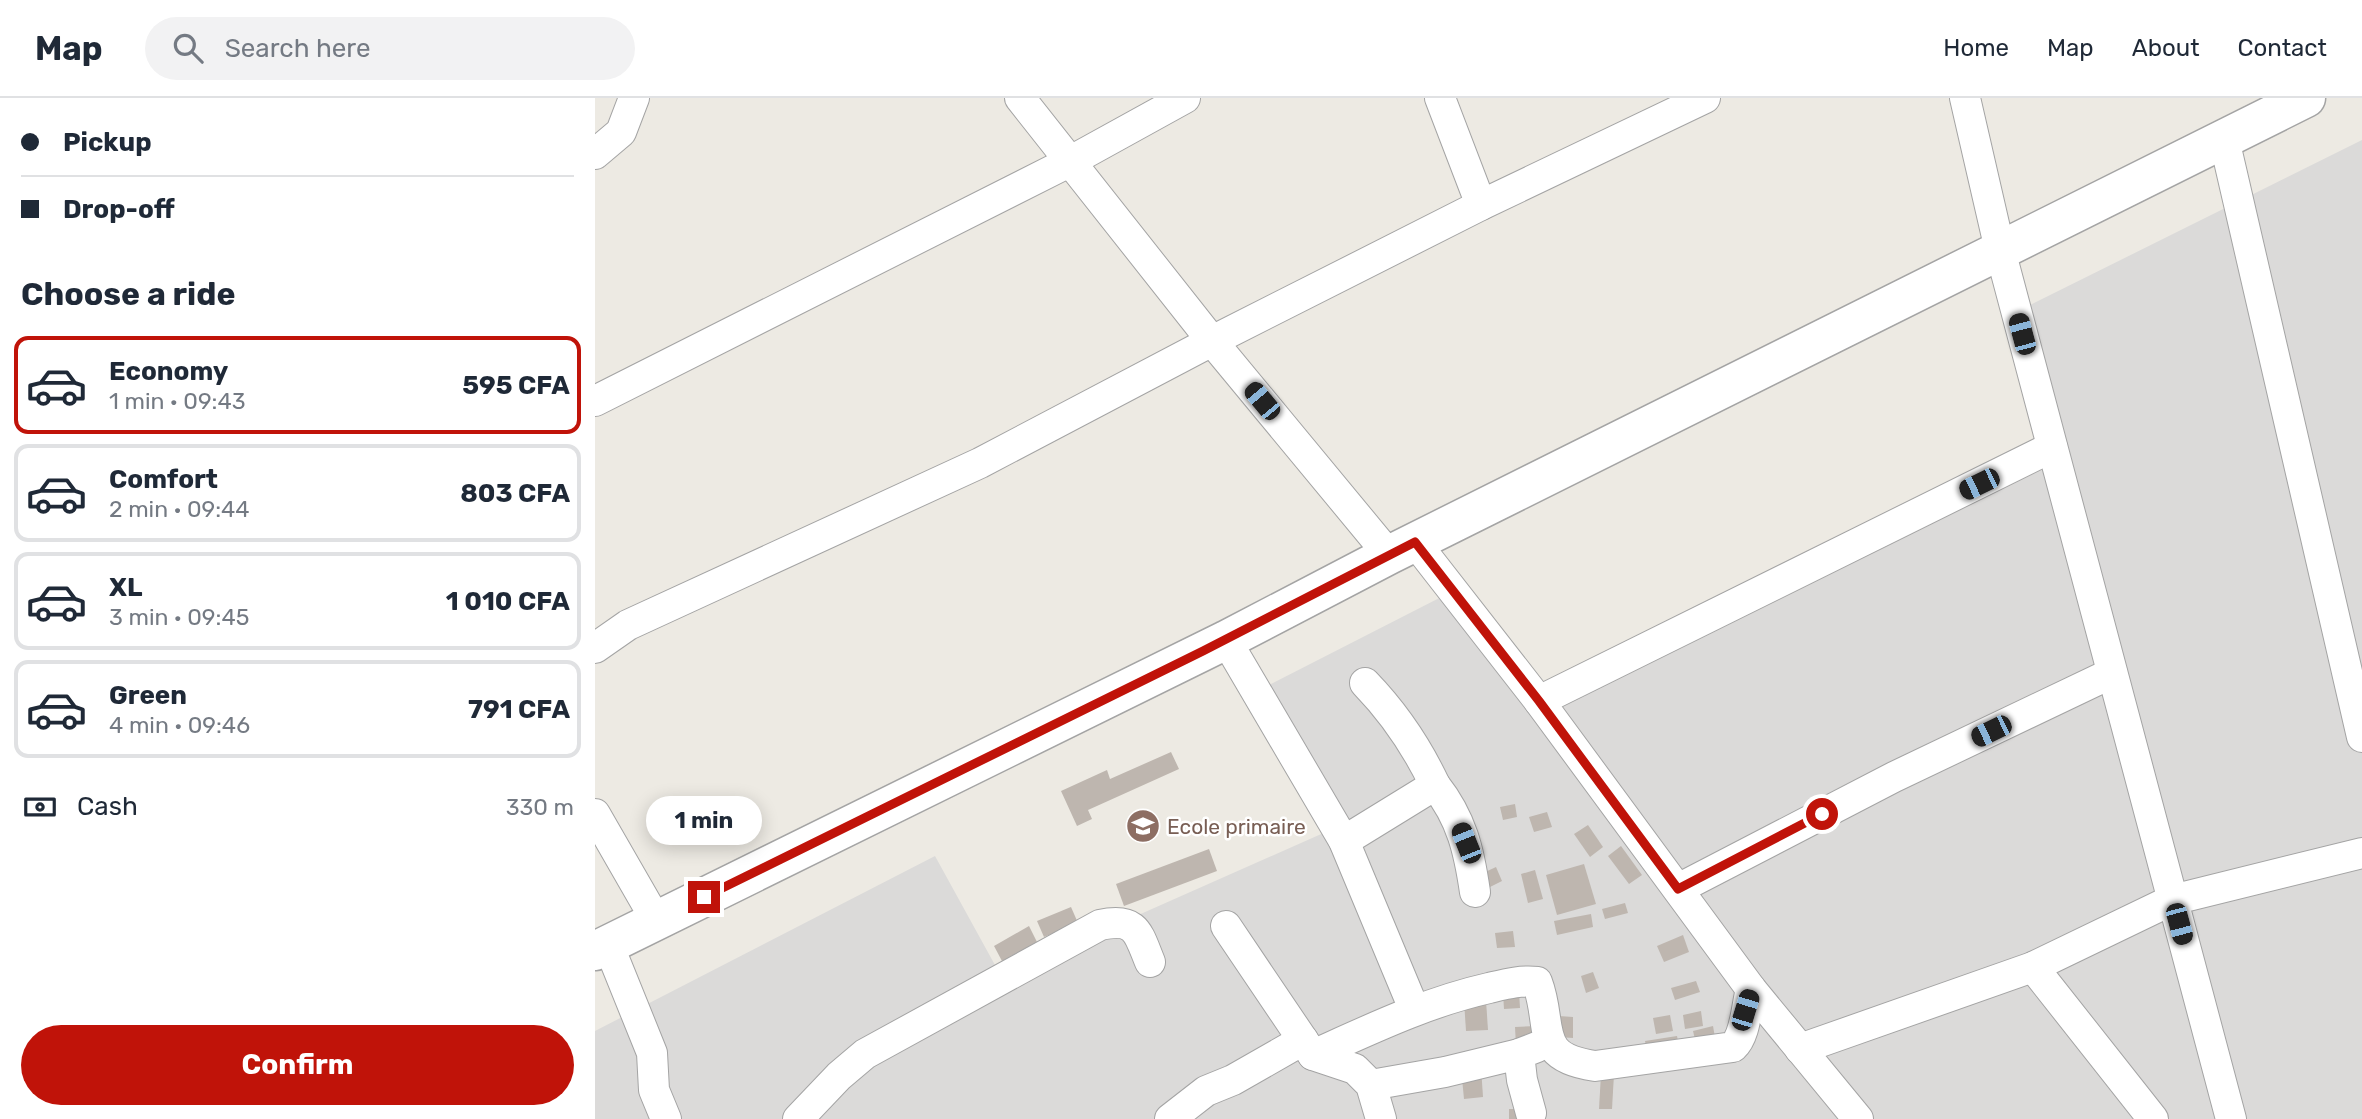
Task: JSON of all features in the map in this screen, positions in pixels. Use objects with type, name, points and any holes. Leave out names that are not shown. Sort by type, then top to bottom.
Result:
[{"type":"street","points":[[595,154],[621,132],[634,98]]},
{"type":"street","points":[[1020,98],[1212,341],[1539,701],[1751,989],[1858,1119]]},
{"type":"street","points":[[595,401],[1069,162],[1185,98]]},
{"type":"street","points":[[1440,98],[1481,205]]},
{"type":"street","points":[[595,648],[628,625],[980,463],[1212,341],[1481,205],[1705,98]]},
{"type":"street","points":[[1965,98],[2000,250],[2231,1119]]},
{"type":"street","points":[[666,1119],[654,1090],[652,1053],[602,948],[1226,640],[1402,548],[2306,98]]},
{"type":"street","points":[[2224,139],[2362,737]]},
{"type":"street","points":[[1539,701],[2052,447]]},
{"type":"street","points":[[1226,640],[1344,841],[1414,1009]]},
{"type":"street","points":[[1678,889],[1894,777],[2112,673]]},
{"type":"street","points":[[1365,683],[1402,726],[1435,785],[1451,805],[1466,843],[1475,892]]},
{"type":"street","points":[[1344,841],[1435,785]]},
{"type":"street","points":[[595,814],[656,920]]},
{"type":"street","points":[[1800,1049],[2033,967],[2172,900],[2362,853]]},
{"type":"street","points":[[798,1119],[839,1076],[865,1054],[1100,925],[1119,921],[1137,931],[1150,962]]},
{"type":"street","points":[[1226,926],[1308,1048],[1355,1069],[1371,1085],[1381,1119]]},
{"type":"street","points":[[2033,967],[2153,1119]]},
{"type":"street","points":[[1170,1119],[1206,1091],[1308,1048],[1414,1009],[1525,980],[1537,982],[1548,1038],[1554,1050],[1563,1058],[1595,1066],[1733,1047],[1741,1040],[1751,989]]},
{"type":"street","points":[[1371,1085],[1445,1072],[1519,1054],[1537,1047],[1548,1038]]},
{"type":"street","points":[[1519,1054],[1522,1080],[1531,1113]]},
{"type":"shaded area","points":[[2362,140],[2362,1119],[595,1119],[595,1031],[935,856],[1001,976],[1346,823],[1265,687],[1453,591],[1539,701],[2052,447],[2016,312]]},
{"type":"building","points":[[1171,752],[1179,769],[1088,810],[1092,819],[1077,826],[1061,791],[1107,770],[1110,779]]},
{"type":"building","points":[[1515,804],[1517,817],[1503,820],[1500,807]]},
{"type":"building","points":[[1547,812],[1552,827],[1534,832],[1529,817]]},
{"type":"building","points":[[1588,825],[1603,847],[1590,857],[1574,834]]},
{"type":"building","points":[[1621,846],[1642,875],[1629,884],[1608,856]]},
{"type":"building","points":[[1209,849],[1217,871],[1124,906],[1116,884]]},
{"type":"building","points":[[1584,864],[1596,904],[1557,915],[1546,875]]},
{"type":"building","points":[[1496,867],[1502,881],[1488,888],[1481,874]]},
{"type":"building","points":[[1535,870],[1543,899],[1528,903],[1521,874]]},
{"type":"building","points":[[1625,903],[1628,913],[1605,919],[1602,909]]},
{"type":"building","points":[[1071,907],[1078,923],[1044,937],[1037,921]]},
{"type":"building","points":[[1591,914],[1593,927],[1557,935],[1554,921]]},
{"type":"building","points":[[1029,926],[1037,942],[1002,961],[994,946]]},
{"type":"building","points":[[1513,931],[1515,947],[1497,948],[1495,933]]},
{"type":"building","points":[[1683,935],[1689,952],[1664,962],[1657,946]]},
{"type":"building","points":[[1593,972],[1599,988],[1586,993],[1581,976]]},
{"type":"building","points":[[1696,981],[1700,992],[1675,1000],[1671,988]]},
{"type":"building","points":[[1519,991],[1520,1008],[1504,1009],[1503,992]]},
{"type":"building","points":[[1486,1000],[1488,1030],[1466,1031],[1464,1001]]},
{"type":"building","points":[[1701,1011],[1703,1026],[1685,1029],[1683,1015]]},
{"type":"building","points":[[1670,1015],[1673,1031],[1656,1034],[1653,1018]]},
{"type":"building","points":[[1559,1016],[1573,1017],[1573,1038],[1558,1037]]},
{"type":"building","points":[[1537,1026],[1538,1044],[1516,1046],[1515,1027]]},
{"type":"building","points":[[1713,1026],[1716,1043],[1697,1048],[1693,1031]]},
{"type":"building","points":[[1677,1036],[1680,1051],[1648,1056],[1645,1041]]},
{"type":"building","points":[[1481,1067],[1483,1097],[1464,1099],[1461,1068]]},
{"type":"building","points":[[1601,1074],[1614,1074],[1612,1109],[1599,1109]]},
{"type":"building","points":[[1509,1109],[1525,1109],[1525,1119],[1509,1119]]},
{"type":"place","name":"Ecole primaire","points":[[1143,826]]},
{"type":"route","points":[[704,897],[1203,651],[1415,542],[1539,701],[1678,889],[1822,814]]}]
